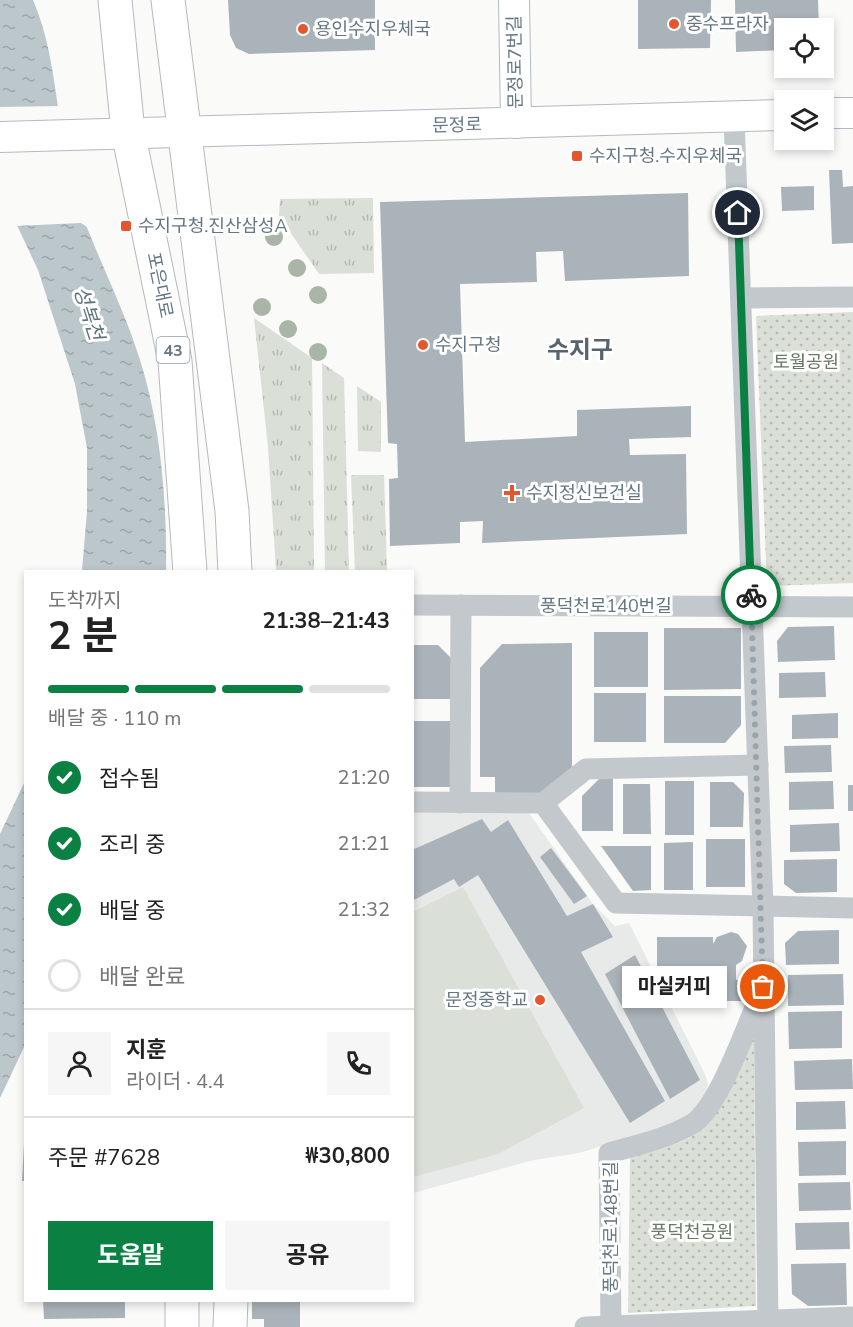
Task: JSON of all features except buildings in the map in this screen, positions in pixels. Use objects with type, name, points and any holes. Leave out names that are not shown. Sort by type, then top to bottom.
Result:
[{"type":"main road","name":"포은대로","points":[[115,0],[129,132],[175,361],[190,570]]},
{"type":"main road","name":"43","points":[[168,0],[232,511],[235,570]]},
{"type":"main road","points":[[182,1302],[182,1327]]},
{"type":"main road","points":[[230,1327],[231,1302]]},
{"type":"street","name":"문정로7번길","points":[[514,0],[516,123]]},
{"type":"street","points":[[834,113],[853,113]]},
{"type":"street","name":"문정로","points":[[0,136],[774,115]]},
{"type":"street","points":[[734,117],[763,908]]},
{"type":"street","points":[[741,298],[853,297]]},
{"type":"street","name":"풍덕천로140번길","points":[[414,605],[853,607]]},
{"type":"street","points":[[460,803],[461,605]]},
{"type":"street","points":[[414,802],[543,803],[586,769],[758,765]]},
{"type":"street","points":[[543,803],[616,903],[763,908],[853,908]]},
{"type":"street","name":"풍덕천로148번길","points":[[763,908],[768,1323]]},
{"type":"street","name":"풍덕천로148번길","points":[[610,1327],[609,1153],[670,1134],[694,1123],[702,1115],[709,1107],[726,1074],[763,987]]},
{"type":"street","points":[[585,1327],[768,1323],[853,1317]]},
{"type":"shaded area","name":"문정중학교","points":[[525,807],[593,904],[615,926],[629,923],[705,1074],[708,1085],[702,1103],[673,1125],[579,1153],[534,1160],[414,1193],[414,811]]},
{"type":"green space","points":[[373,198],[374,273],[319,274],[279,216],[280,199]]},
{"type":"green space","name":"토월공원","points":[[853,312],[853,583],[767,586],[756,316]]},
{"type":"green space","points":[[254,318],[312,358],[314,570],[276,570],[268,447]]},
{"type":"green space","points":[[322,363],[344,378],[349,570],[325,570]]},
{"type":"green space","points":[[357,386],[381,402],[381,452],[358,451]]},
{"type":"green space","points":[[351,475],[384,475],[387,570],[355,570]]},
{"type":"green space","points":[[463,887],[584,1108],[498,1154],[414,1177],[414,912]]},
{"type":"green space","name":"풍덕천공원","points":[[754,1029],[756,1306],[628,1313],[630,1158],[683,1141],[708,1124],[724,1099]]},
{"type":"water","name":"성복천","points":[[0,0],[33,0],[48,48],[65,150],[77,200],[126,319],[147,385],[158,438],[164,492],[166,570],[82,570],[87,511],[87,448],[75,384],[38,270],[0,189]]},
{"type":"water","points":[[24,783],[24,1047],[0,1098],[0,834]]},
{"type":"pier","points":[[61,106],[79,198],[94,232],[81,223],[15,226],[0,195],[0,107]]},
{"type":"way so far","points":[[751,595],[763,908],[763,987]]},
{"type":"place","name":"중수프라자","points":[[674,24]]},
{"type":"place","name":"용인수지우체국","points":[[303,29]]},
{"type":"place","name":"수지구청.수지우체국","points":[[577,156]]},
{"type":"place","name":"수지구청.진산삼성A","points":[[126,226]]},
{"type":"place","name":"수지구청","points":[[423,345]]},
{"type":"place","name":"수지정신보건실","points":[[512,493]]},
{"type":"place","name":"마실커피","points":[[763,987]]},
{"type":"place","name":"문정중학교","points":[[540,1000]]},
{"type":"district","name":"수지구","points":[[580,350]]},
{"type":"route","points":[[738,213],[751,595]]}]
